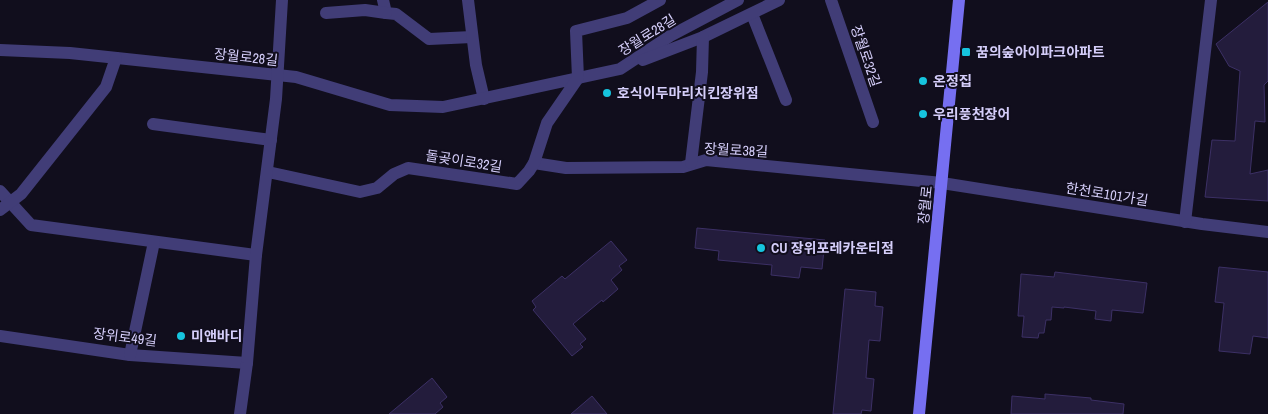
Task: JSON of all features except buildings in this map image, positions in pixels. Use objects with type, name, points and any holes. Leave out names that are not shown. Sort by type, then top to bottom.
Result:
[{"type":"street","points":[[240,414],[247,363],[256,255],[276,99],[282,0]]},
{"type":"street","points":[[383,0],[386,13]]},
{"type":"street","points":[[468,0],[476,65],[484,99]]},
{"type":"street","points":[[534,163],[547,124],[578,78],[576,31],[627,18],[660,0]]},
{"type":"street","points":[[620,69],[703,37],[779,0]]},
{"type":"street","name":"장월로32길","points":[[831,0],[874,122]]},
{"type":"street","name":"장월로","points":[[919,414],[960,0]]},
{"type":"street","points":[[1185,222],[1211,0]]},
{"type":"street","name":"장월로28길","points":[[0,50],[70,53],[296,77],[390,105],[443,108],[620,69],[670,36],[731,2]]},
{"type":"street","points":[[326,12],[365,10],[396,14],[429,39],[472,37]]},
{"type":"street","points":[[752,14],[786,100]]},
{"type":"street","points":[[691,163],[702,72],[703,37]]},
{"type":"street","points":[[5,206],[21,194],[106,87],[116,58]]},
{"type":"street","points":[[153,124],[271,140]]},
{"type":"street","name":"장월로38길","points":[[534,163],[566,168],[683,167],[706,160],[942,183]]},
{"type":"street","name":"돌곶이로32길","points":[[268,172],[360,192],[377,188],[394,174],[408,168],[517,184],[534,163]]},
{"type":"street","name":"한천로101가길","points":[[942,183],[1185,222],[1268,232]]},
{"type":"street","points":[[0,191],[5,206],[31,225],[256,255]]},
{"type":"street","points":[[130,355],[154,242]]},
{"type":"street","name":"장위로49길","points":[[0,336],[130,355],[247,363]]},
{"type":"place","name":"꿈의숲아이파크아파트","points":[[966,52]]},
{"type":"place","name":"온정집","points":[[923,81]]},
{"type":"place","name":"호식이두마리치킨장위점","points":[[607,93]]},
{"type":"place","name":"우리풍천장어","points":[[923,114]]},
{"type":"place","name":"CU 장위포레카운티점","points":[[761,248]]},
{"type":"place","name":"미앤바디","points":[[181,336]]}]
